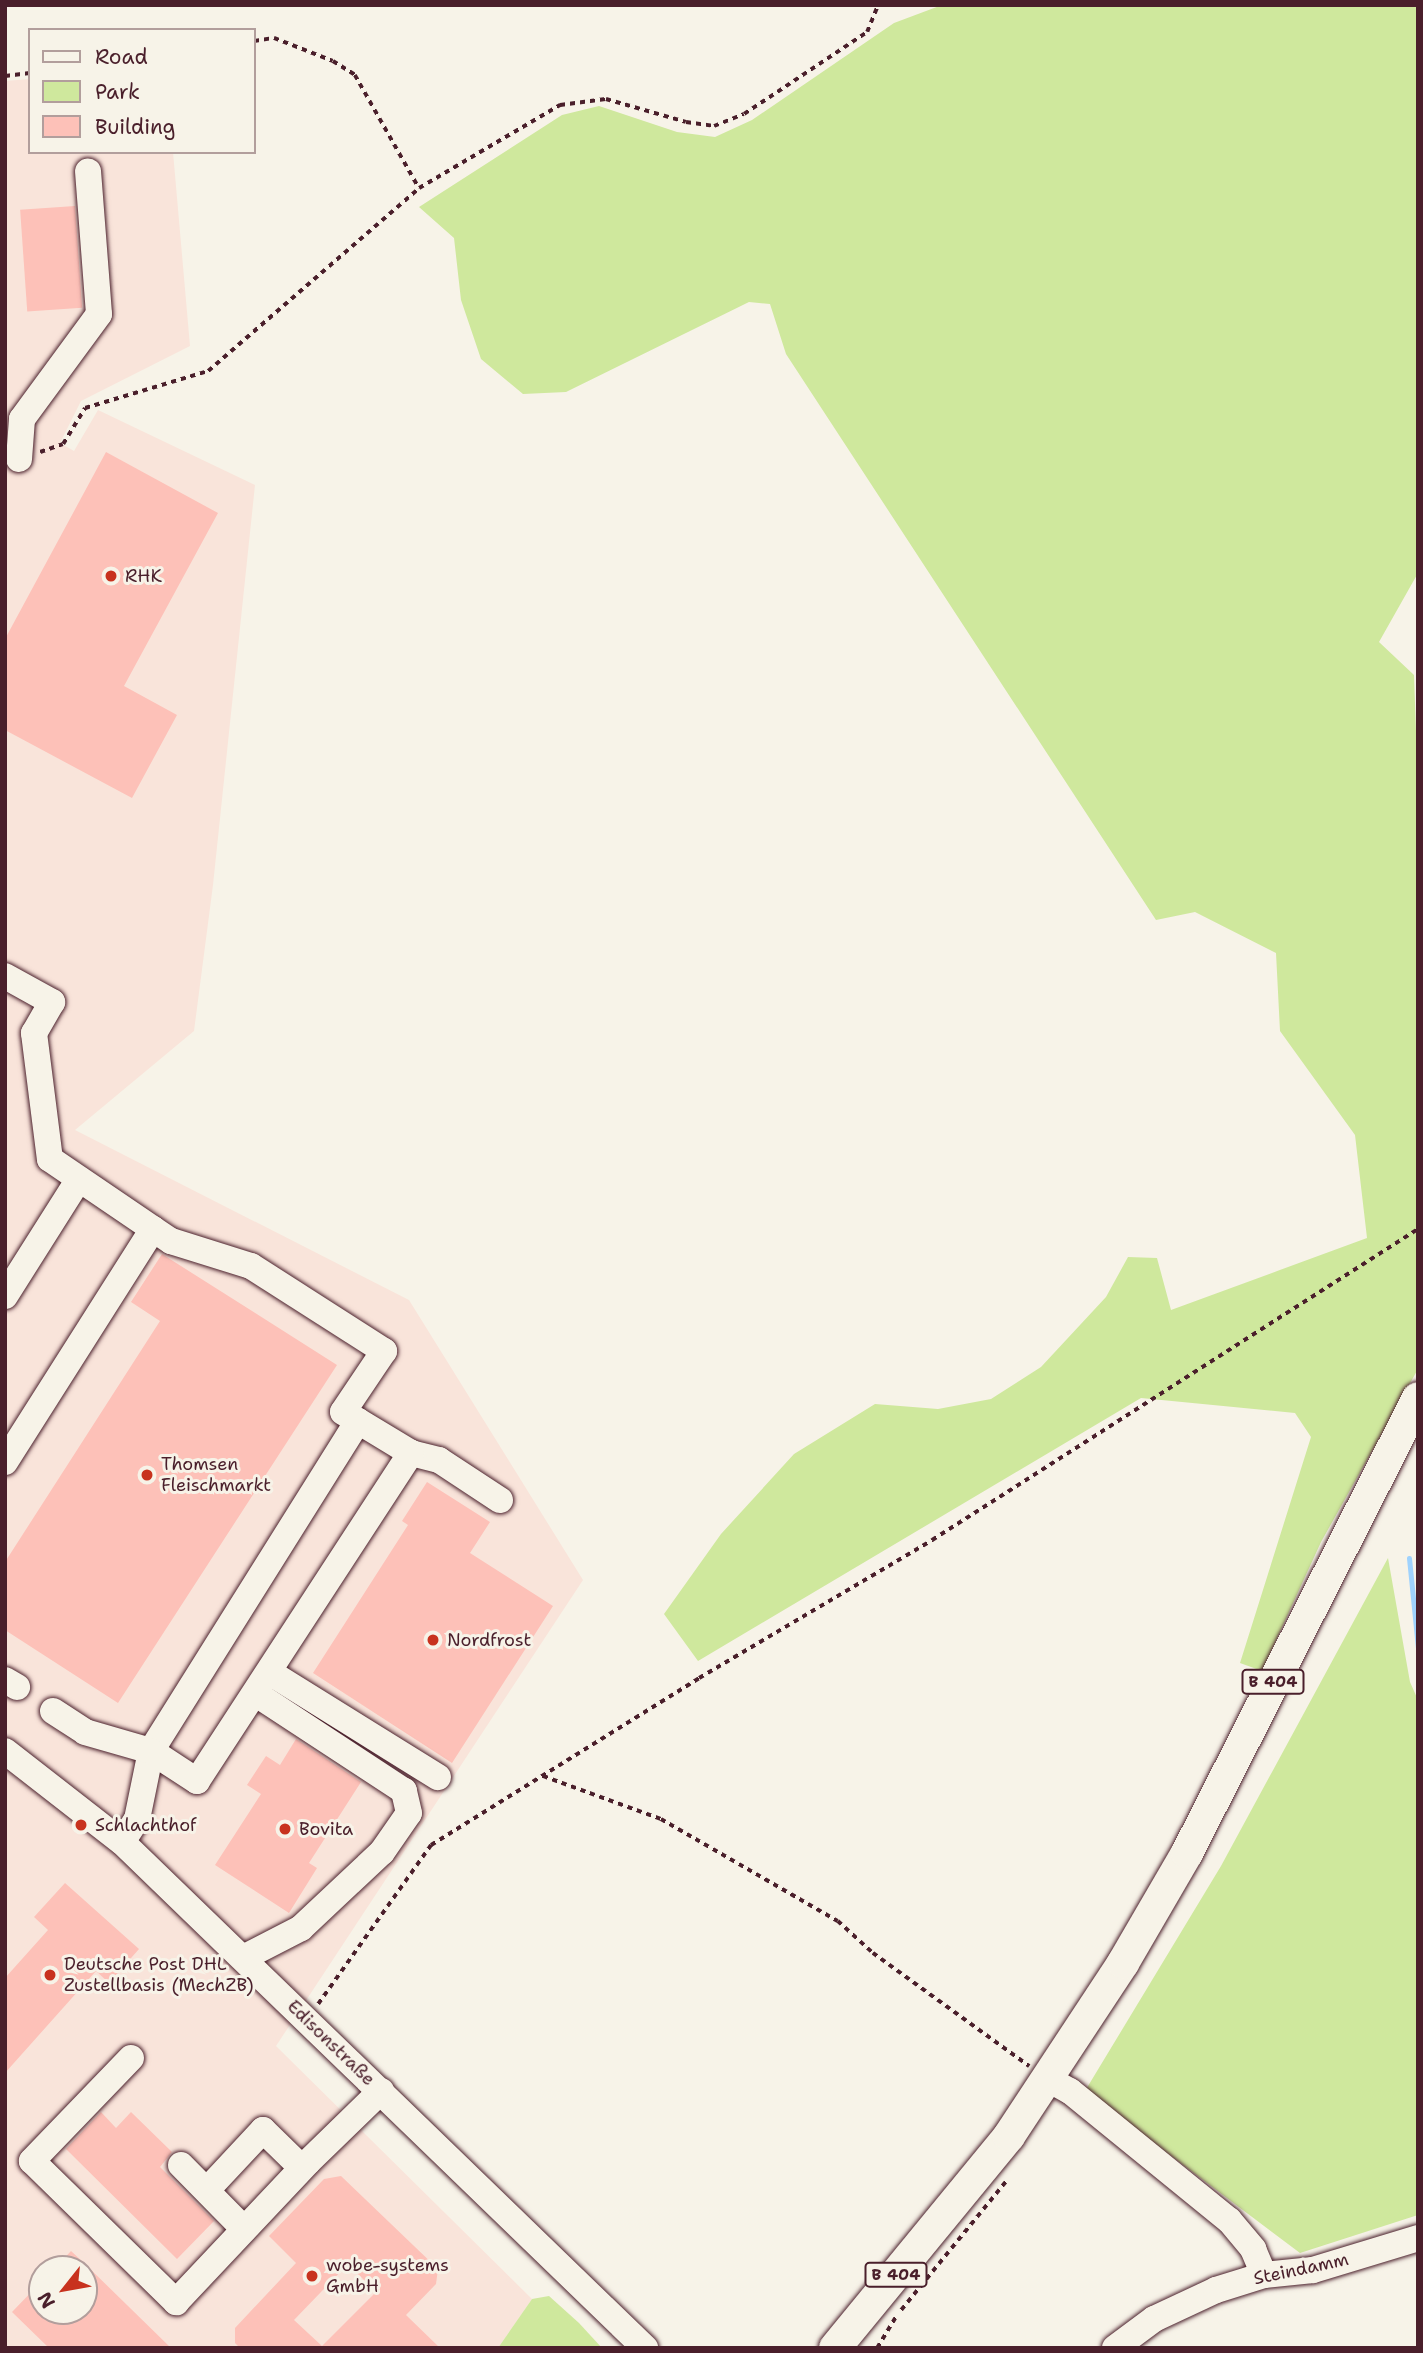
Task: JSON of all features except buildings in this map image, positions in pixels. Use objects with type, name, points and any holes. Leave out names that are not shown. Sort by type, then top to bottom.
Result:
[{"type":"main road","name":"B 404","points":[[835,2348],[974,2181],[1048,2078],[1123,1963],[1187,1853],[1418,1398]]},
{"type":"street","points":[[10,459],[22,419],[99,314],[88,171]]},
{"type":"street","points":[[5,976],[52,1002],[34,1033],[50,1160],[171,1241],[251,1266],[383,1351],[343,1412],[411,1453],[439,1460],[500,1500]]},
{"type":"street","points":[[5,1296],[79,1179]]},
{"type":"street","points":[[5,1462],[153,1229]]},
{"type":"street","points":[[122,1842],[137,1819],[151,1751],[358,1420]]},
{"type":"street","points":[[53,1712],[85,1732],[151,1751],[197,1781],[411,1453]]},
{"type":"street","points":[[262,1683],[438,1777]]},
{"type":"street","points":[[243,1958],[301,1928],[382,1852],[409,1813],[404,1791],[262,1683]]},
{"type":"street","name":"Edisonstraße","points":[[5,1751],[122,1842],[645,2348]]},
{"type":"street","points":[[131,2057],[33,2161],[176,2302],[302,2168],[381,2091]]},
{"type":"street","points":[[1048,2078],[1070,2091],[1229,2220],[1253,2249],[1264,2275]]},
{"type":"street","points":[[207,2190],[263,2130],[302,2168]]},
{"type":"street","points":[[181,2165],[244,2229]]},
{"type":"street","name":"Steindamm","points":[[1115,2348],[1154,2319],[1177,2307],[1264,2275],[1312,2270],[1418,2238]]},
{"type":"path","points":[[10,459],[63,444],[85,408],[208,372],[419,188],[560,105],[606,99],[686,122],[714,126],[734,118],[867,32],[878,5]]},
{"type":"path","points":[[256,41],[274,38],[333,61],[355,75],[419,188]]},
{"type":"path","points":[[5,76],[28,73]]},
{"type":"path","points":[[307,2020],[431,1844],[699,1678],[932,1540],[1418,1229]]},
{"type":"path","points":[[541,1776],[661,1819],[838,1922],[884,1961],[1048,2078]]},
{"type":"shaded area","points":[[28,79],[28,154],[173,154],[190,346],[81,401],[60,443],[74,451],[98,410],[255,485],[213,885],[194,1031],[75,1130],[409,1300],[583,1580],[276,2046],[532,2299],[498,2348],[5,2348],[5,81]]},
{"type":"green space","points":[[942,5],[1418,5],[1418,573],[1379,642],[1414,675],[1418,787],[1418,1369],[1321,1542],[1262,1671],[1240,1663],[1311,1437],[1295,1413],[1141,1398],[698,1661],[664,1614],[721,1534],[794,1454],[875,1404],[938,1409],[991,1399],[1041,1367],[1106,1297],[1128,1257],[1157,1258],[1171,1310],[1367,1238],[1355,1135],[1280,1031],[1276,953],[1195,912],[1156,920],[786,354],[770,304],[749,302],[566,392],[523,394],[481,359],[461,300],[454,238],[419,207],[562,115],[599,106],[677,132],[715,137],[752,120],[894,23]]},
{"type":"green space","points":[[1388,1558],[1410,1682],[1418,1700],[1418,2215],[1300,2253],[1085,2091],[1221,1866]]},
{"type":"green space","points":[[549,2296],[602,2348],[498,2348],[532,2299]]},
{"type":"waterway","points":[[1409,1558],[1418,1648]]},
{"type":"place","name":"RHK","points":[[111,576]]},
{"type":"place","name":"Thomsen Fleischmarkt","points":[[147,1475]]},
{"type":"place","name":"Nordfrost","points":[[433,1640]]},
{"type":"place","name":"Schlachthof","points":[[81,1825]]},
{"type":"place","name":"Bovita","points":[[285,1829]]},
{"type":"place","name":"Deutsche Post DHL Zustellbasis (MechZB)","points":[[50,1975]]},
{"type":"place","name":"wobe-systems GmbH","points":[[312,2276]]}]
